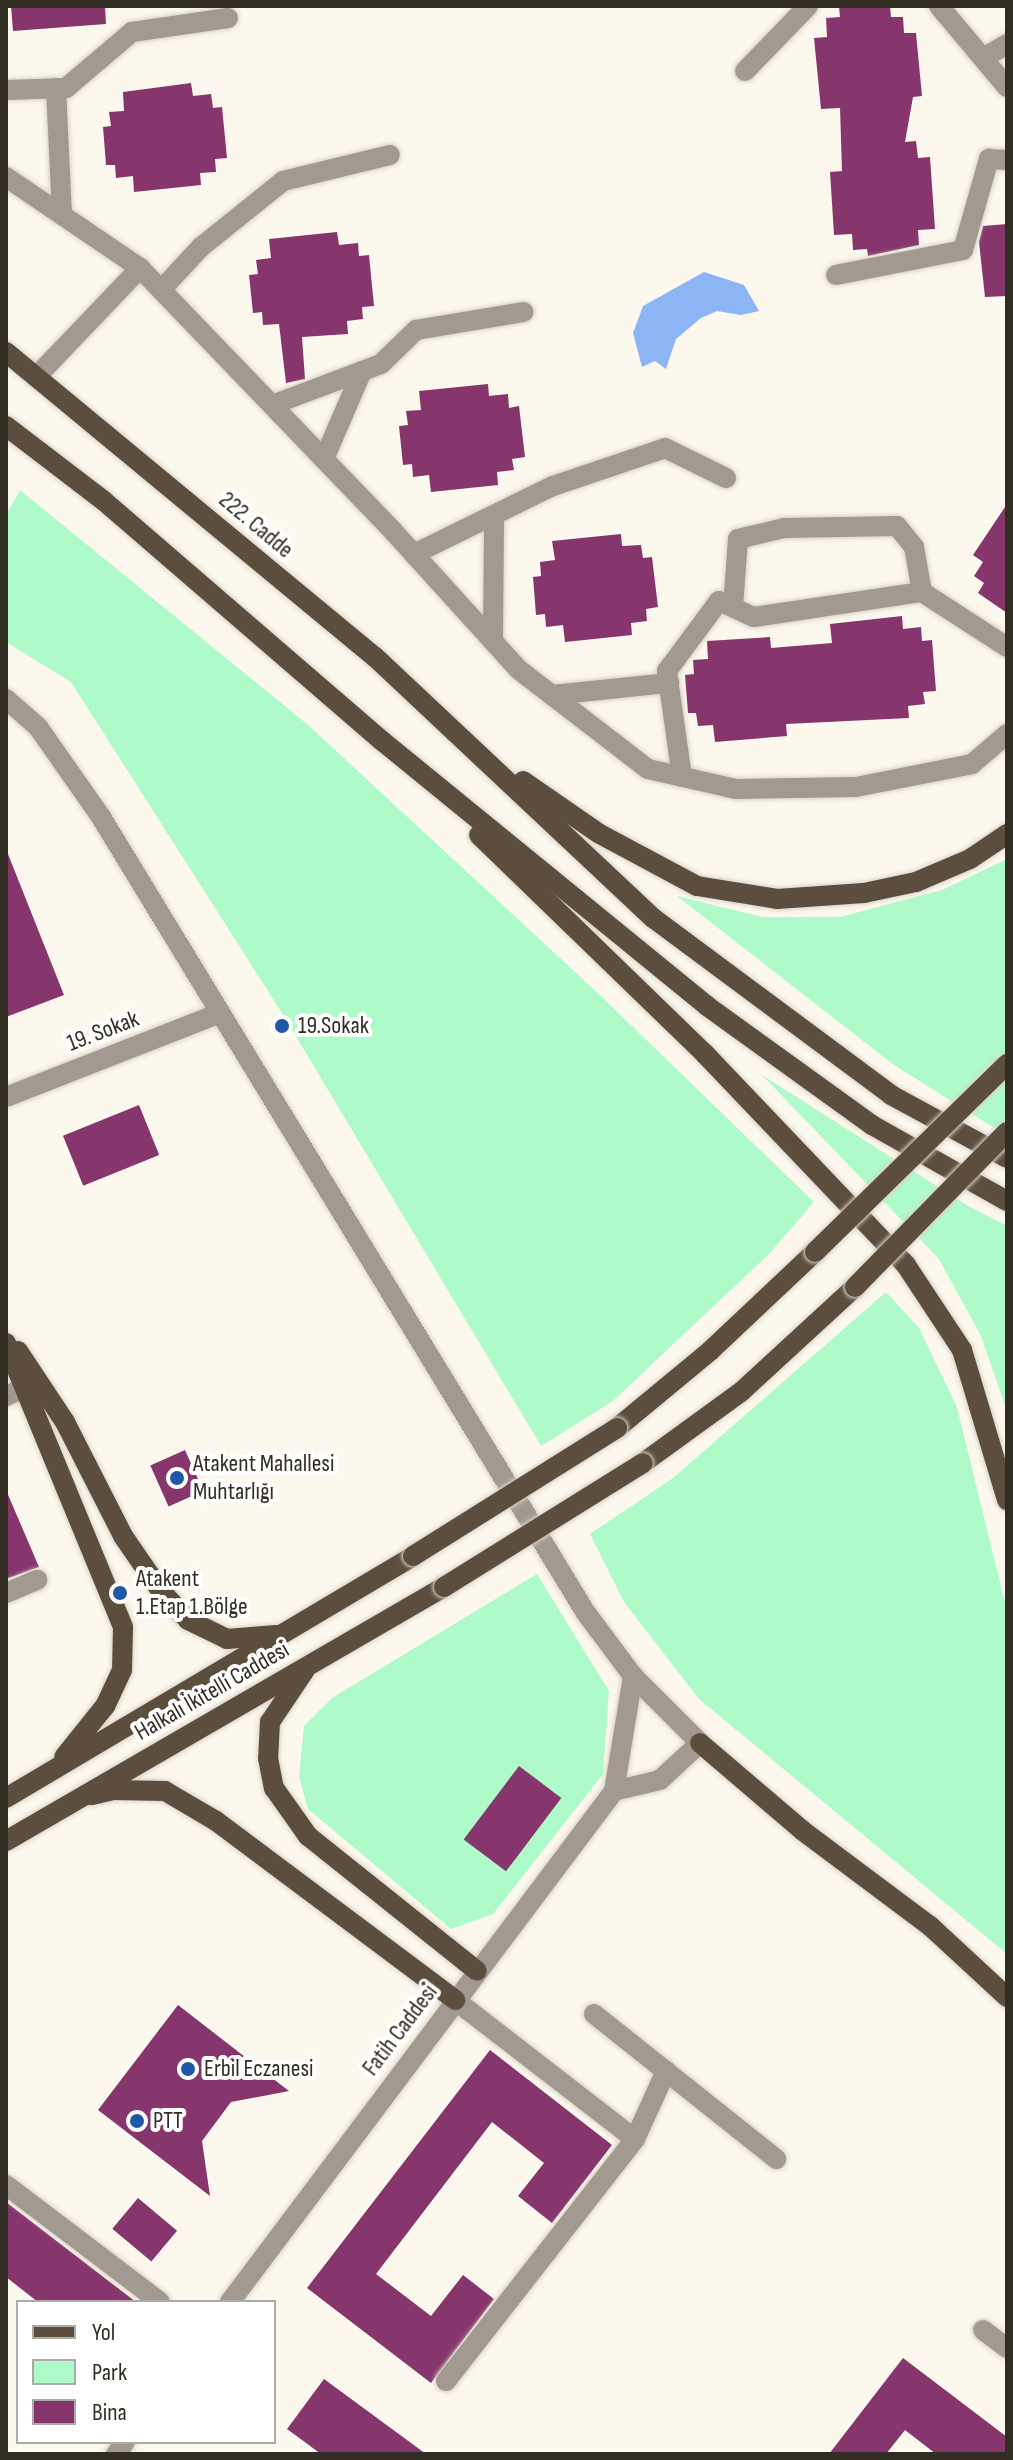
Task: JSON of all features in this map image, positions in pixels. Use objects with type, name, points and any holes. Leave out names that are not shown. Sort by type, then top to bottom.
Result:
[{"type":"main road","name":"222. Cadde","points":[[6,352],[375,657],[468,743]]},
{"type":"main road","points":[[6,426],[104,501],[381,740],[733,1025],[872,1125],[1007,1201]]},
{"type":"main road","points":[[381,740],[705,1054],[906,1265],[962,1350],[1007,1500]]},
{"type":"main road","points":[[468,743],[598,833],[697,886],[764,897],[864,893],[916,882],[970,859],[1007,834]]},
{"type":"main road","points":[[468,743],[653,918],[891,1095],[1007,1158]]},
{"type":"main road","name":"Halkalı İkitelli Caddesi","points":[[6,1798],[284,1635],[617,1428],[710,1351],[1007,1064]]},
{"type":"main road","name":"Halkalı İkitelli Caddesi","points":[[6,1841],[444,1587],[643,1463],[742,1391],[855,1287],[1007,1132]]},
{"type":"main road","points":[[6,1333],[65,1422],[123,1536],[161,1591],[188,1620],[227,1639],[284,1635]]},
{"type":"main road","points":[[6,1343],[14,1392],[77,1508],[123,1627],[122,1670],[105,1706],[56,1767]]},
{"type":"main road","points":[[308,1666],[270,1722],[274,1788],[308,1836],[477,1971]]},
{"type":"main road","points":[[700,1743],[803,1831],[930,1926],[1007,1997]]},
{"type":"main road","points":[[73,1801],[113,1790],[165,1791],[216,1821],[455,2000]]},
{"type":"street","points":[[745,71],[808,6]]},
{"type":"street","points":[[939,6],[1007,87]]},
{"type":"street","points":[[6,90],[66,88],[132,32],[228,18]]},
{"type":"street","points":[[983,58],[1007,44]]},
{"type":"street","points":[[56,88],[62,215]]},
{"type":"street","points":[[161,290],[201,247],[283,181],[390,155]]},
{"type":"street","points":[[836,275],[963,250],[989,159],[1007,160]]},
{"type":"street","points":[[6,177],[140,268],[414,554],[493,641],[552,695],[648,769],[735,789],[856,787],[972,764],[1007,734]]},
{"type":"street","points":[[36,377],[140,268]]},
{"type":"street","points":[[272,405],[381,364],[416,330],[523,312]]},
{"type":"street","points":[[324,459],[362,371]]},
{"type":"street","points":[[414,554],[553,486],[665,448],[726,478]]},
{"type":"street","points":[[493,641],[494,515]]},
{"type":"street","points":[[733,607],[738,539],[784,528],[897,526],[914,547],[922,592]]},
{"type":"street","points":[[682,777],[667,671],[719,601],[754,617],[922,592],[1007,647]]},
{"type":"street","points":[[552,695],[669,683]]},
{"type":"street","points":[[6,699],[38,727],[101,817],[586,1613],[633,1676],[700,1743],[660,1780],[614,1791],[633,1676]]},
{"type":"street","name":"19. Sokak","points":[[6,1097],[220,1013]]},
{"type":"street","points":[[6,1593],[37,1580]]},
{"type":"street","name":"Fatih Caddesi","points":[[231,2300],[614,1791]]},
{"type":"street","points":[[455,2000],[635,2139]]},
{"type":"street","points":[[594,2014],[776,2159]]},
{"type":"street","points":[[446,2381],[635,2139],[666,2071]]},
{"type":"street","points":[[6,2185],[157,2300]]},
{"type":"street","points":[[983,2330],[1007,2348]]},
{"type":"green space","points":[[20,490],[307,724],[601,996],[814,1202],[770,1253],[613,1401],[541,1446],[282,1013],[71,682],[6,642],[6,515]]},
{"type":"green space","points":[[1007,859],[1007,1136],[894,1065],[677,896],[762,917],[840,917],[942,890]]},
{"type":"green space","points":[[762,1075],[968,1206],[1007,1226],[1007,1411],[981,1336],[939,1259]]},
{"type":"green space","points":[[886,1292],[919,1328],[957,1407],[1007,1611],[1007,1954],[699,1699],[624,1602],[590,1534],[673,1478]]},
{"type":"green space","points":[[537,1574],[609,1691],[603,1774],[493,1914],[451,1929],[308,1809],[299,1777],[304,1726],[332,1698]]},
{"type":"water","points":[[704,272],[744,285],[759,311],[741,315],[717,311],[701,318],[676,339],[666,369],[655,361],[642,367],[633,333],[643,306]]},
{"type":"building","points":[[11,6],[105,6],[106,24],[13,31]]},
{"type":"building","points":[[890,6],[891,17],[903,17],[904,33],[916,33],[922,96],[913,97],[905,142],[916,141],[918,158],[930,157],[935,229],[918,230],[919,245],[868,256],[867,249],[853,250],[852,234],[834,235],[830,172],[842,171],[840,108],[821,109],[814,38],[827,37],[826,18],[840,17],[839,7]]},
{"type":"building","points":[[191,83],[193,96],[211,94],[213,108],[222,107],[227,158],[215,159],[216,172],[200,173],[201,185],[134,192],[133,176],[116,178],[115,165],[106,165],[103,127],[111,126],[109,112],[124,111],[123,92]]},
{"type":"building","points":[[1007,224],[1007,296],[985,297],[979,242],[983,226]]},
{"type":"building","points":[[337,232],[339,245],[358,243],[359,256],[369,255],[374,306],[362,307],[363,319],[347,321],[348,334],[302,337],[305,379],[286,383],[279,324],[263,325],[262,312],[253,313],[249,275],[258,274],[256,260],[271,258],[269,239]]},
{"type":"building","points":[[488,384],[489,396],[508,394],[509,408],[519,406],[525,457],[512,459],[514,470],[497,472],[498,485],[431,492],[429,475],[413,477],[412,464],[403,465],[399,426],[408,425],[406,411],[421,410],[419,391]]},
{"type":"building","points":[[1007,504],[1007,613],[978,593],[984,583],[974,576],[983,562],[973,555]]},
{"type":"building","points":[[621,534],[622,546],[641,545],[643,558],[652,557],[658,607],[646,609],[647,621],[631,623],[632,635],[565,642],[563,625],[546,627],[545,614],[536,615],[533,577],[541,576],[540,562],[555,560],[552,541]]},
{"type":"building","points":[[902,616],[903,629],[921,627],[922,641],[932,640],[936,691],[923,692],[925,704],[908,706],[909,718],[786,724],[787,736],[715,742],[713,725],[698,726],[696,713],[688,713],[685,675],[694,674],[693,660],[708,659],[707,641],[770,637],[771,648],[832,643],[830,624]]},
{"type":"building","points":[[6,849],[64,995],[6,1017]]},
{"type":"building","points":[[139,1105],[159,1155],[83,1186],[63,1136]]},
{"type":"building","name":"Atakent Mahallesi Muhtarlığı","points":[[185,1450],[203,1491],[169,1507],[150,1465]]},
{"type":"building","points":[[6,1490],[39,1567],[6,1579]]},
{"type":"building","points":[[519,1766],[561,1798],[506,1871],[464,1839]]},
{"type":"building","points":[[178,2005],[289,2091],[231,2102],[202,2141],[210,2196],[98,2110]]},
{"type":"building","points":[[490,2050],[612,2145],[552,2223],[518,2196],[544,2163],[492,2122],[376,2274],[431,2316],[463,2275],[494,2299],[431,2383],[307,2288]]},
{"type":"building","points":[[138,2198],[177,2231],[151,2261],[112,2229]]},
{"type":"building","points":[[6,2202],[133,2300],[35,2300],[6,2277]]},
{"type":"building","points":[[903,2358],[1007,2437],[1007,2454],[936,2454],[905,2430],[886,2454],[829,2454]]},
{"type":"building","points":[[324,2379],[426,2454],[321,2454],[287,2429]]},
{"type":"place","name":"19.Sokak","points":[[282,1026]]},
{"type":"place","name":"Atakent Mahallesi Muhtarlığı","points":[[177,1478]]},
{"type":"place","name":"Atakent 1.Etap 1.Bölge","points":[[120,1593]]},
{"type":"place","name":"Erbil Eczanesi","points":[[188,2069]]},
{"type":"place","name":"PTT","points":[[137,2121]]}]
